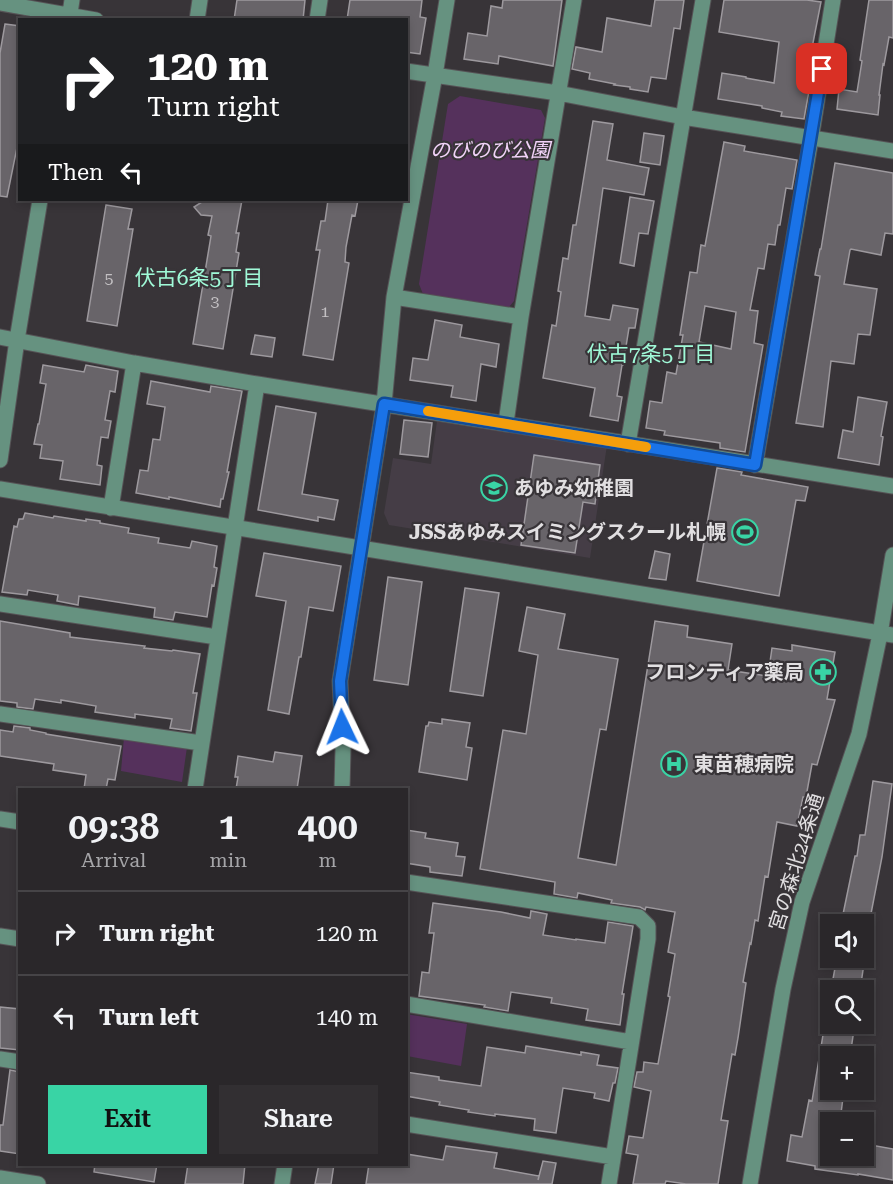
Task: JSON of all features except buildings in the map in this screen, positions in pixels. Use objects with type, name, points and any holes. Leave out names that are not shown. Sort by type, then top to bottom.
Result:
[{"type":"street","points":[[197,18],[200,0]]},
{"type":"street","points":[[317,18],[320,0]]},
{"type":"street","points":[[342,788],[340,681],[384,404],[394,297],[447,0]]},
{"type":"street","points":[[506,423],[521,317],[574,0]]},
{"type":"street","points":[[628,444],[703,0]]},
{"type":"street","points":[[755,465],[833,0]]},
{"type":"street","points":[[0,3],[70,12],[90,18]]},
{"type":"street","points":[[408,71],[558,93],[683,117],[893,151]]},
{"type":"street","points":[[0,460],[40,201]]},
{"type":"street","points":[[394,297],[521,317]]},
{"type":"street","points":[[0,337],[256,384],[893,486]]},
{"type":"street","points":[[111,508],[134,363]]},
{"type":"street","points":[[195,788],[256,384]]},
{"type":"street","points":[[0,489],[886,634]]},
{"type":"street","name":"宮の森北24条通","points":[[750,1184],[783,989],[802,902],[859,734],[886,634],[893,555]]},
{"type":"street","points":[[0,604],[217,637]]},
{"type":"street","points":[[0,714],[201,743]]},
{"type":"street","points":[[0,819],[18,822]]},
{"type":"street","points":[[408,882],[639,916],[648,926],[609,1184]]},
{"type":"street","points":[[0,936],[18,939]]},
{"type":"street","points":[[408,1004],[631,1042]]},
{"type":"street","points":[[0,1059],[18,1062]]},
{"type":"street","points":[[408,1124],[613,1157]]},
{"type":"street","points":[[282,1184],[285,1166]]},
{"type":"street","points":[[0,1178],[38,1184]]},
{"type":"shaded area","name":"あゆみ幼稚園","points":[[437,421],[607,445],[590,558],[389,525],[384,513],[393,458],[431,464]]},
{"type":"green space","name":"のびのび公園","points":[[460,96],[541,110],[545,118],[514,301],[509,307],[423,294],[419,284],[448,104]]},
{"type":"green space","points":[[124,737],[187,747],[182,782],[121,771]]},
{"type":"green space","points":[[408,1014],[467,1024],[461,1066],[408,1056]]},
{"type":"slow traffic","points":[[428,411],[646,447]]},
{"type":"place","name":"あゆみ幼稚園","points":[[494,488]]},
{"type":"place","name":"JSSあゆみスイミングスクール札幌","points":[[745,532]]},
{"type":"place","name":"フロンティア薬局","points":[[823,672]]},
{"type":"place","name":"東苗穂病院","points":[[674,764]]},
{"type":"district","name":"伏古6条5丁目","points":[[199,278]]},
{"type":"district","name":"伏古7条5丁目","points":[[651,354]]},
{"type":"route","points":[[342,727],[340,681],[384,404],[755,465],[822,69]]}]
